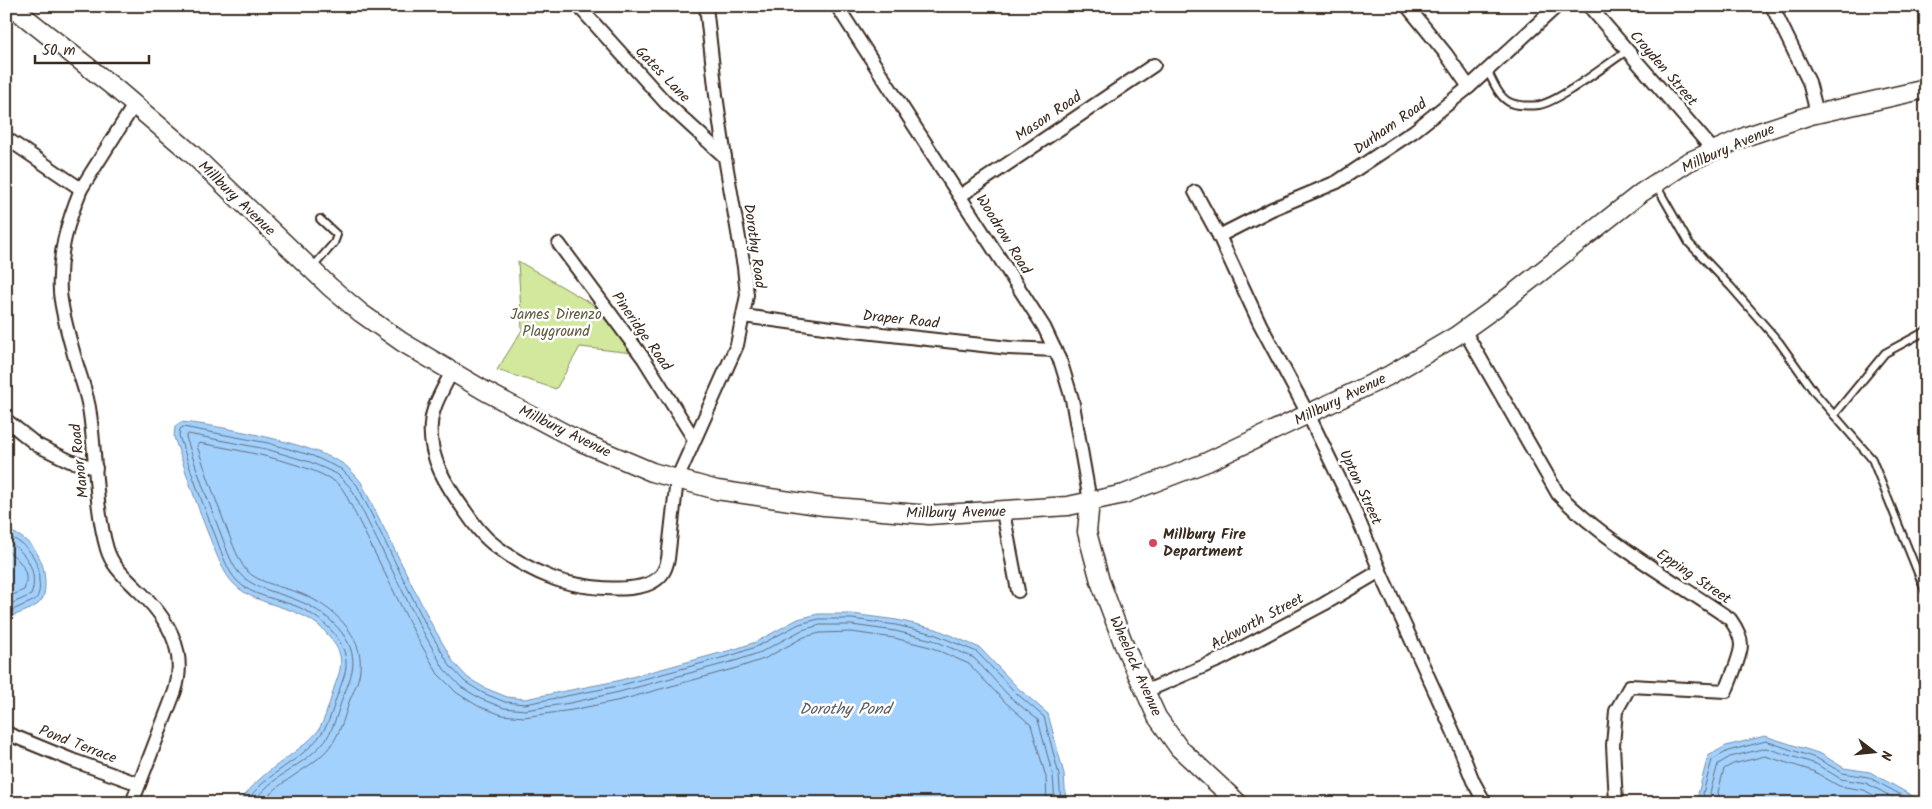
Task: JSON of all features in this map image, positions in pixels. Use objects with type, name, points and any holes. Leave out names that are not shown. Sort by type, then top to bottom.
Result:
[{"type":"main road","name":"Millbury Avenue","points":[[10,6],[192,154],[311,269],[361,314],[402,342],[452,372],[579,441],[652,472],[717,490],[824,506],[930,515],[1003,512],[1068,506],[1124,494],[1207,462],[1388,376],[1464,330],[1495,308],[1589,233],[1688,162],[1747,136],[1817,114],[1926,90]]},
{"type":"main road","name":"Wheelock Avenue","points":[[1090,501],[1088,532],[1100,581],[1144,692],[1156,717],[1178,748],[1238,803]]},
{"type":"street","name":"Dorothy Road","points":[[452,372],[434,410],[431,423],[431,441],[435,460],[447,486],[481,534],[497,547],[534,570],[569,584],[630,588],[657,580],[664,571],[668,559],[676,479],[737,345],[747,295],[725,157],[706,6]]},
{"type":"street","name":"Woodrow Road","points":[[838,6],[1044,327],[1061,363],[1072,399],[1090,501]]},
{"type":"street","points":[[1407,6],[1446,54],[1469,87]]},
{"type":"street","name":"Durham Road","points":[[1219,236],[1272,209],[1337,182],[1414,131],[1469,87],[1557,6]]},
{"type":"street","name":"Croyden Street","points":[[1589,6],[1714,151]]},
{"type":"street","points":[[1772,6],[1809,82],[1817,114]]},
{"type":"street","name":"Gates Lane","points":[[582,10],[665,102],[725,157]]},
{"type":"street","name":"Mason Road","points":[[960,196],[1154,65]]},
{"type":"street","name":"Manor Road","points":[[132,803],[175,691],[179,676],[179,662],[177,650],[167,624],[149,601],[115,566],[107,550],[101,519],[90,411],[68,332],[60,293],[61,254],[69,219],[81,189],[134,105]]},
{"type":"street","points":[[6,138],[81,189]]},
{"type":"street","name":"Upton Street","points":[[1195,192],[1219,236],[1260,324],[1308,414],[1353,507],[1380,572],[1485,803]]},
{"type":"street","name":"Pineridge Road","points":[[559,244],[644,360],[694,438]]},
{"type":"street","name":"Draper Road","points":[[743,316],[1009,348],[1055,350]]},
{"type":"street","name":"Epping Street","points":[[1464,330],[1558,494],[1582,516],[1630,552],[1730,619],[1739,636],[1741,645],[1726,691],[1630,686],[1616,711],[1613,745],[1616,803]]},
{"type":"street","points":[[6,420],[37,445],[70,461],[96,468]]},
{"type":"street","points":[[1003,512],[1018,591]]},
{"type":"street","name":"Ackworth Street","points":[[1144,692],[1221,660],[1380,572]]},
{"type":"street","name":"Pond Terrace","points":[[6,733],[138,784]]},
{"type":"lane","points":[[1487,70],[1500,94],[1509,102],[1523,105],[1540,105],[1554,100],[1627,51]]},
{"type":"lane","points":[[1655,184],[1689,244],[1732,287],[1779,342],[1815,393],[1872,459],[1926,593]]},
{"type":"lane","points":[[311,269],[334,243],[337,235],[320,219]]},
{"type":"lane","points":[[1834,415],[1885,353],[1926,331]]},
{"type":"green space","name":"James Direnzo Playground","points":[[518,261],[592,304],[633,353],[580,347],[556,389],[497,370],[522,330]]},
{"type":"water","name":"Dorothy Pond","points":[[181,422],[241,431],[290,443],[331,457],[345,465],[361,482],[431,623],[454,663],[468,678],[485,688],[507,697],[525,699],[617,681],[756,642],[798,619],[818,614],[852,614],[897,620],[936,629],[980,648],[1018,688],[1048,714],[1064,774],[1066,803],[240,803],[251,788],[270,770],[306,743],[318,731],[326,715],[338,678],[341,660],[334,643],[318,625],[307,617],[255,598],[244,592],[227,575],[206,528],[174,437],[175,426]]},
{"type":"water","points":[[6,529],[29,543],[39,556],[45,582],[44,594],[40,602],[27,610],[6,618]]},
{"type":"water","points":[[1765,736],[1821,754],[1844,768],[1870,772],[1925,803],[1701,803],[1698,794],[1708,756],[1726,746]]},
{"type":"place","name":"Millbury Fire Department","points":[[1153,543]]}]
